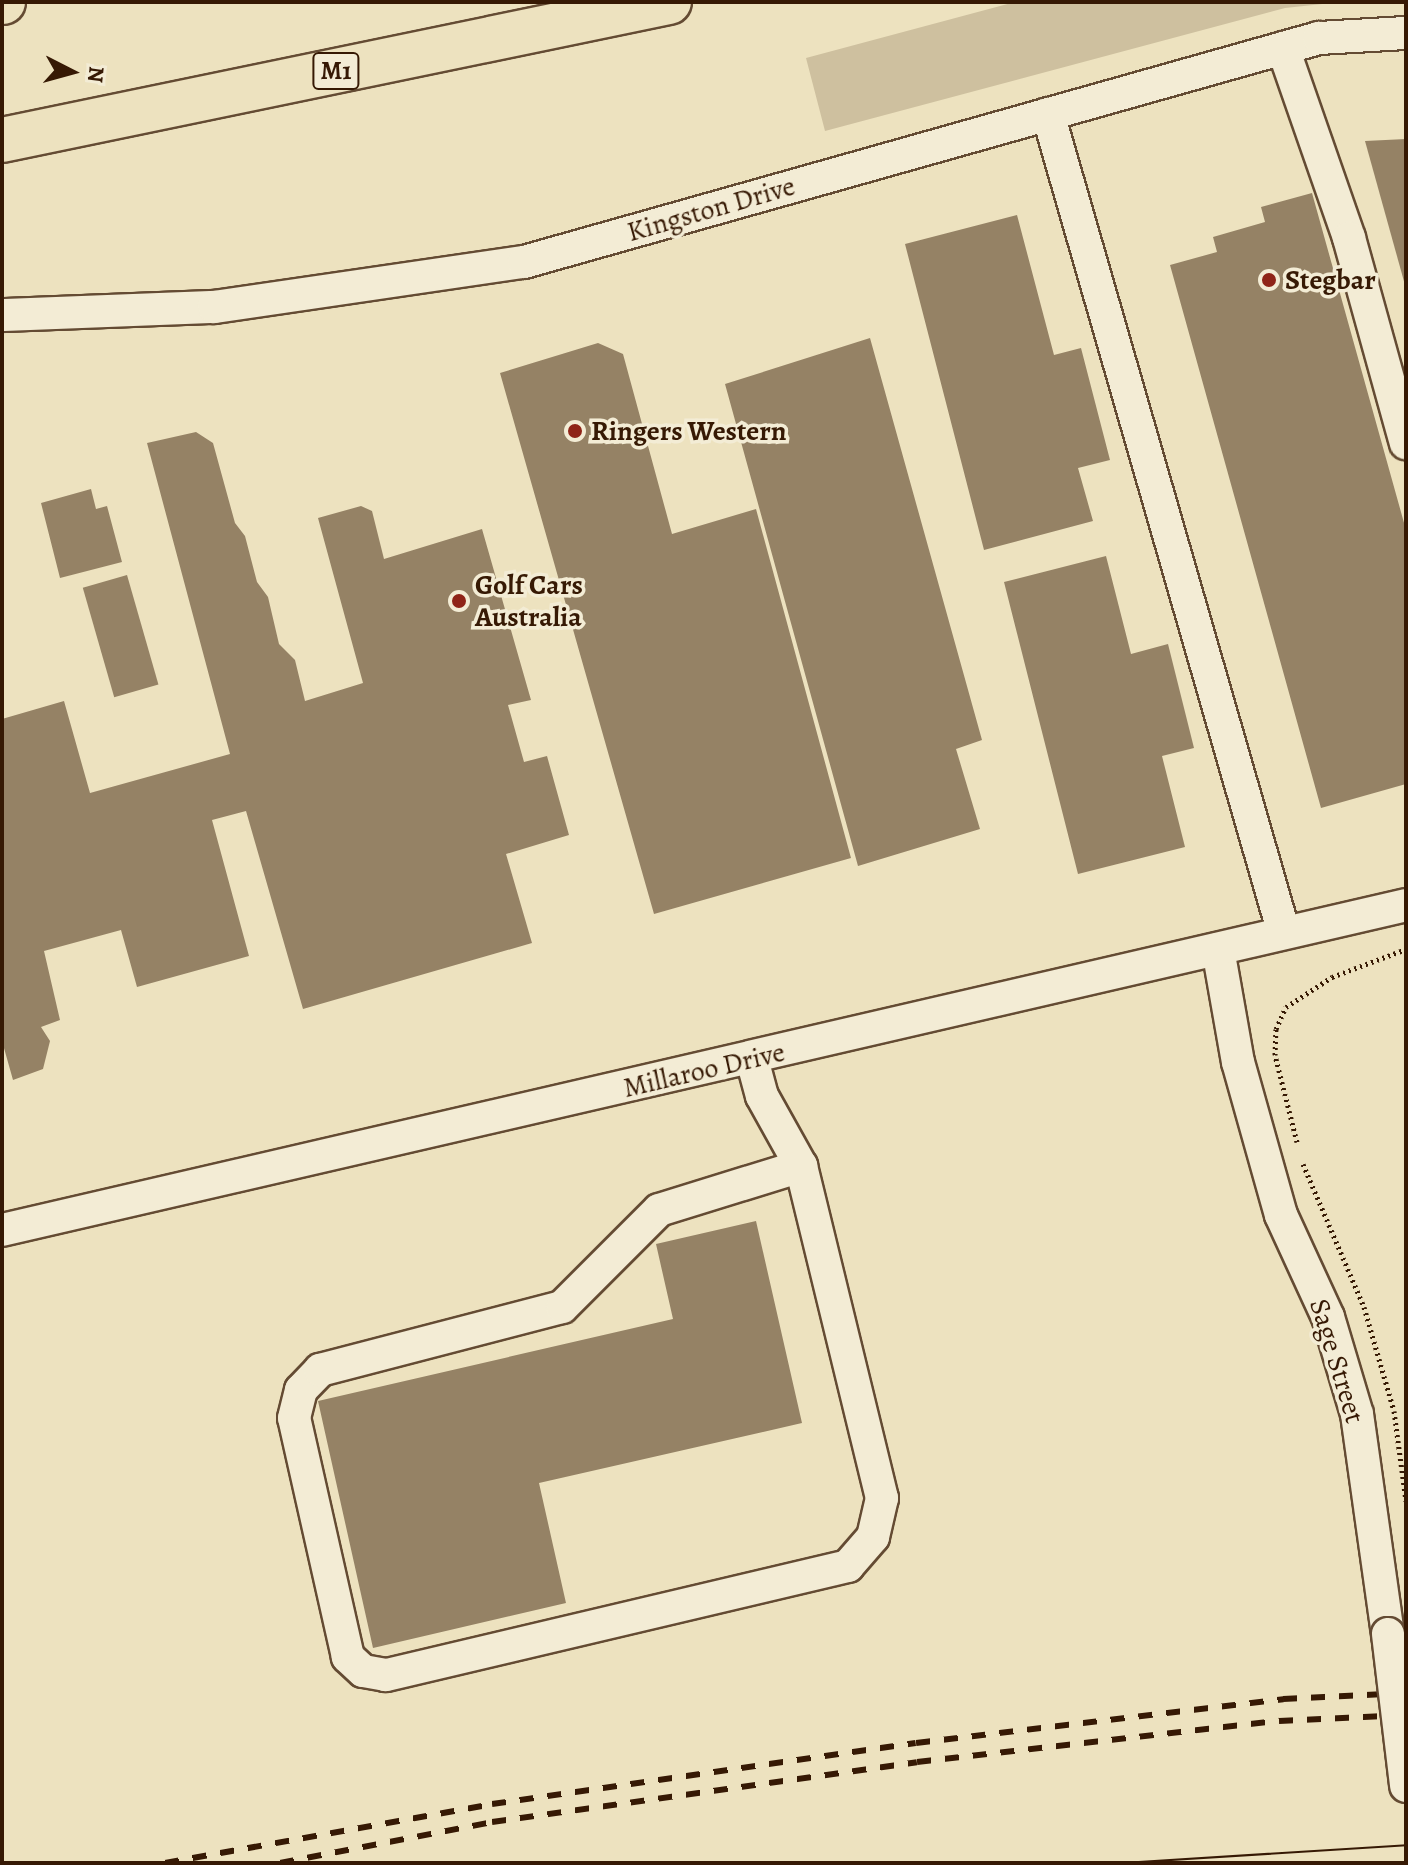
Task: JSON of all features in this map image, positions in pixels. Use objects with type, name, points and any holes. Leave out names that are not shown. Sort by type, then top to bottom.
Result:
[{"type":"highway","name":"M1","points":[[2,140],[669,2]]},
{"type":"street","name":"Kingston Drive","points":[[2,315],[214,307],[524,262],[1319,38],[1406,33]]},
{"type":"street","points":[[1283,48],[1349,238],[1406,443]]},
{"type":"street","points":[[1048,114],[1284,933]]},
{"type":"street","name":"Millaroo Drive","points":[[2,1230],[752,1059],[1406,905]]},
{"type":"street","name":"Sage Street","points":[[1218,949],[1238,1062],[1281,1215],[1328,1317],[1354,1401],[1388,1634],[1406,1786]]},
{"type":"street","points":[[752,1059],[762,1096],[801,1166],[882,1498],[873,1537],[848,1566],[386,1675],[363,1671],[348,1657],[297,1433],[294,1418],[301,1390],[320,1370],[562,1307],[659,1210],[801,1166]]},
{"type":"path","points":[[1297,1145],[1275,1055],[1276,1029],[1286,1007],[1302,992],[1332,977],[1406,949]]},
{"type":"path","points":[[1301,1160],[1364,1307],[1394,1411],[1406,1501]]},
{"type":"shaded area","points":[[1015,2],[1341,2],[1285,8],[825,131],[806,58]]},
{"type":"building","points":[[1406,139],[1406,285],[1405,285],[1365,141]]},
{"type":"building","points":[[1312,193],[1406,530],[1406,784],[1321,808],[1170,265],[1217,252],[1213,237],[1265,222],[1261,207]]},
{"type":"building","points":[[1017,215],[1054,355],[1081,348],[1110,460],[1078,468],[1093,521],[984,550],[905,244]]},
{"type":"building","points":[[870,338],[982,740],[956,749],[980,829],[858,866],[725,384]]},
{"type":"building","points":[[598,343],[623,354],[672,534],[756,509],[851,858],[654,914],[500,373]]},
{"type":"building","points":[[196,432],[213,443],[235,523],[245,536],[257,582],[268,597],[279,644],[295,660],[305,701],[363,683],[318,518],[361,506],[372,511],[384,559],[482,529],[531,700],[508,705],[524,762],[547,756],[569,835],[506,854],[532,943],[303,1009],[246,811],[212,820],[249,956],[137,987],[121,930],[44,951],[60,1020],[41,1027],[50,1041],[43,1069],[13,1080],[2,1041],[2,719],[64,701],[90,793],[230,754],[147,443]]},
{"type":"building","points":[[91,489],[96,509],[107,506],[122,562],[60,578],[41,503]]},
{"type":"building","points":[[1106,556],[1131,654],[1168,644],[1194,748],[1162,756],[1185,847],[1078,874],[1004,582]]},
{"type":"building","points":[[127,575],[158,685],[114,697],[83,588]]},
{"type":"building","points":[[756,1221],[802,1423],[539,1483],[566,1603],[373,1648],[318,1401],[673,1319],[656,1244]]},
{"type":"tram line","points":[[1123,1863],[1406,1845]]},
{"type":"railway","points":[[165,1863],[492,1804],[916,1743],[1283,1699],[1406,1693]]},
{"type":"railway","points":[[280,1863],[492,1822],[917,1762],[1279,1721],[1406,1715]]},
{"type":"place","name":"Stegbar","points":[[1269,280]]},
{"type":"place","name":"Ringers Western","points":[[575,431]]},
{"type":"place","name":"Golf Cars Australia","points":[[459,601]]}]
